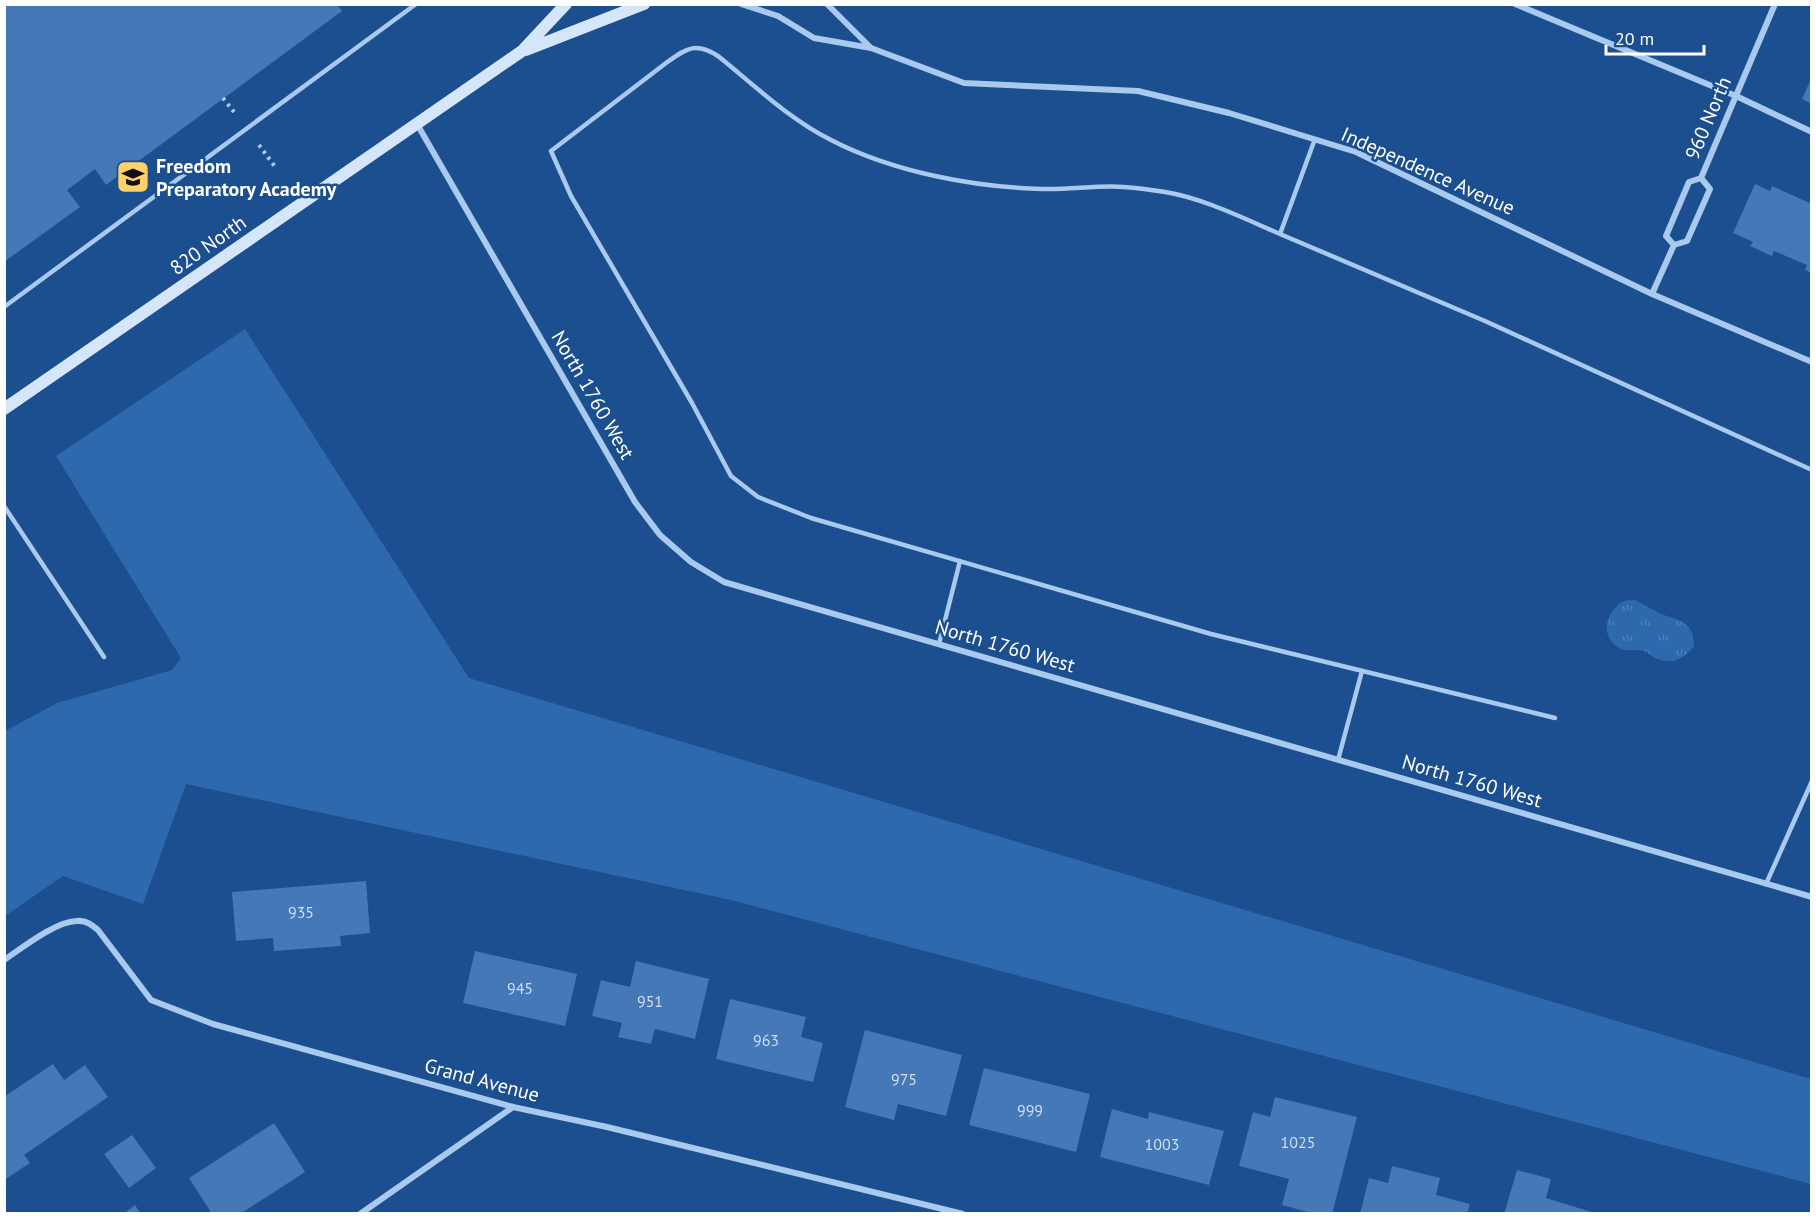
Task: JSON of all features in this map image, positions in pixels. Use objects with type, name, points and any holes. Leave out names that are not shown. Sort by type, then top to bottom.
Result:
[{"type":"main road","name":"820 North","points":[[4,409],[522,51],[566,4]]},
{"type":"main road","name":"820 North","points":[[522,51],[644,4]]},
{"type":"street","name":"Independence Avenue","points":[[741,4],[778,16],[814,38],[871,48],[964,83],[1138,91],[1229,113],[1356,152],[1652,294],[1812,362]]},
{"type":"street","name":"Independence Avenue","points":[[827,4],[871,48]]},
{"type":"street","points":[[1515,4],[1736,96],[1812,132]]},
{"type":"street","name":"960 North","points":[[1674,245],[1666,236],[1689,182],[1701,178],[1774,4]]},
{"type":"street","name":"North 1760 West","points":[[417,124],[635,502],[660,535],[691,562],[724,582],[1812,897]]},
{"type":"street","name":"960 North","points":[[1674,245],[1687,242],[1710,189],[1701,178]]},
{"type":"street","name":"960 North","points":[[1652,294],[1674,245]]},
{"type":"street","name":"Grand Avenue","points":[[4,960],[64,923],[78,920],[91,924],[98,930],[152,1000],[213,1024],[513,1107],[607,1127],[963,1214]]},
{"type":"street","points":[[360,1214],[513,1107]]},
{"type":"lane","points":[[4,307],[416,4]]},
{"type":"lane","points":[[1555,718],[1211,634],[811,518],[758,497],[732,476],[571,196],[551,151],[684,51],[695,46],[707,49],[800,122],[831,140],[870,157],[915,171],[982,184],[1043,189],[1123,187],[1168,192],[1211,205],[1485,321],[1812,470]]},
{"type":"lane","points":[[1280,234],[1315,140]]},
{"type":"lane","points":[[4,506],[104,657]]},
{"type":"lane","points":[[939,644],[960,561]]},
{"type":"lane","points":[[1338,760],[1362,671]]},
{"type":"lane","points":[[1766,884],[1812,781]]},
{"type":"path","points":[[224,98],[234,112]]},
{"type":"path","points":[[259,145],[276,168]]},
{"type":"green space","points":[[245,329],[469,678],[1811,1079],[1811,1184],[731,900],[186,784],[143,904],[63,876],[5,916],[5,731],[57,703],[172,670],[181,658],[56,456]]},
{"type":"green space","points":[[1635,600],[1689,627],[1693,635],[1694,646],[1683,657],[1674,661],[1663,661],[1643,651],[1619,648],[1610,639],[1608,633],[1610,615],[1622,602]]},
{"type":"building","name":"Freedom Preparatory Academy","points":[[4,4],[337,4],[342,11],[106,185],[95,169],[67,190],[80,207],[4,262]]},
{"type":"building","points":[[1812,77],[1812,104],[1802,99]]},
{"type":"building","points":[[1755,184],[1770,191],[1772,186],[1812,204],[1812,273],[1805,270],[1807,265],[1774,251],[1772,256],[1750,246],[1753,242],[1733,233]]},
{"type":"building","points":[[366,881],[370,933],[340,936],[341,946],[274,951],[273,938],[236,941],[232,892]]},
{"type":"building","points":[[475,951],[577,974],[565,1026],[463,1003]]},
{"type":"building","points":[[636,961],[709,979],[695,1039],[655,1029],[651,1044],[618,1037],[622,1023],[592,1016],[601,980],[630,987]]},
{"type":"building","points":[[730,999],[806,1017],[801,1037],[823,1043],[813,1082],[716,1059]]},
{"type":"building","points":[[865,1030],[962,1055],[946,1116],[898,1104],[894,1120],[845,1107]]},
{"type":"building","points":[[53,1064],[64,1080],[85,1065],[108,1097],[24,1155],[30,1163],[4,1180],[4,1097]]},
{"type":"building","points":[[984,1068],[1090,1094],[1076,1152],[969,1125]]},
{"type":"building","points":[[1275,1097],[1357,1117],[1332,1214],[1315,1214],[1282,1205],[1289,1179],[1239,1166],[1253,1112],[1270,1117]]},
{"type":"building","points":[[1112,1109],[1148,1119],[1149,1112],[1224,1131],[1209,1185],[1100,1157]]},
{"type":"building","points":[[274,1123],[305,1172],[240,1214],[212,1214],[189,1178]]},
{"type":"building","points":[[132,1135],[156,1168],[129,1188],[104,1154]]},
{"type":"building","points":[[1392,1166],[1440,1178],[1436,1195],[1470,1204],[1467,1214],[1360,1214],[1369,1178],[1388,1183]]},
{"type":"building","points":[[1517,1170],[1551,1179],[1546,1198],[1598,1214],[1504,1214]]},
{"type":"building","points":[[135,1205],[141,1214],[123,1214]]},
{"type":"place","name":"Freedom Preparatory Academy","points":[[133,177]]}]
